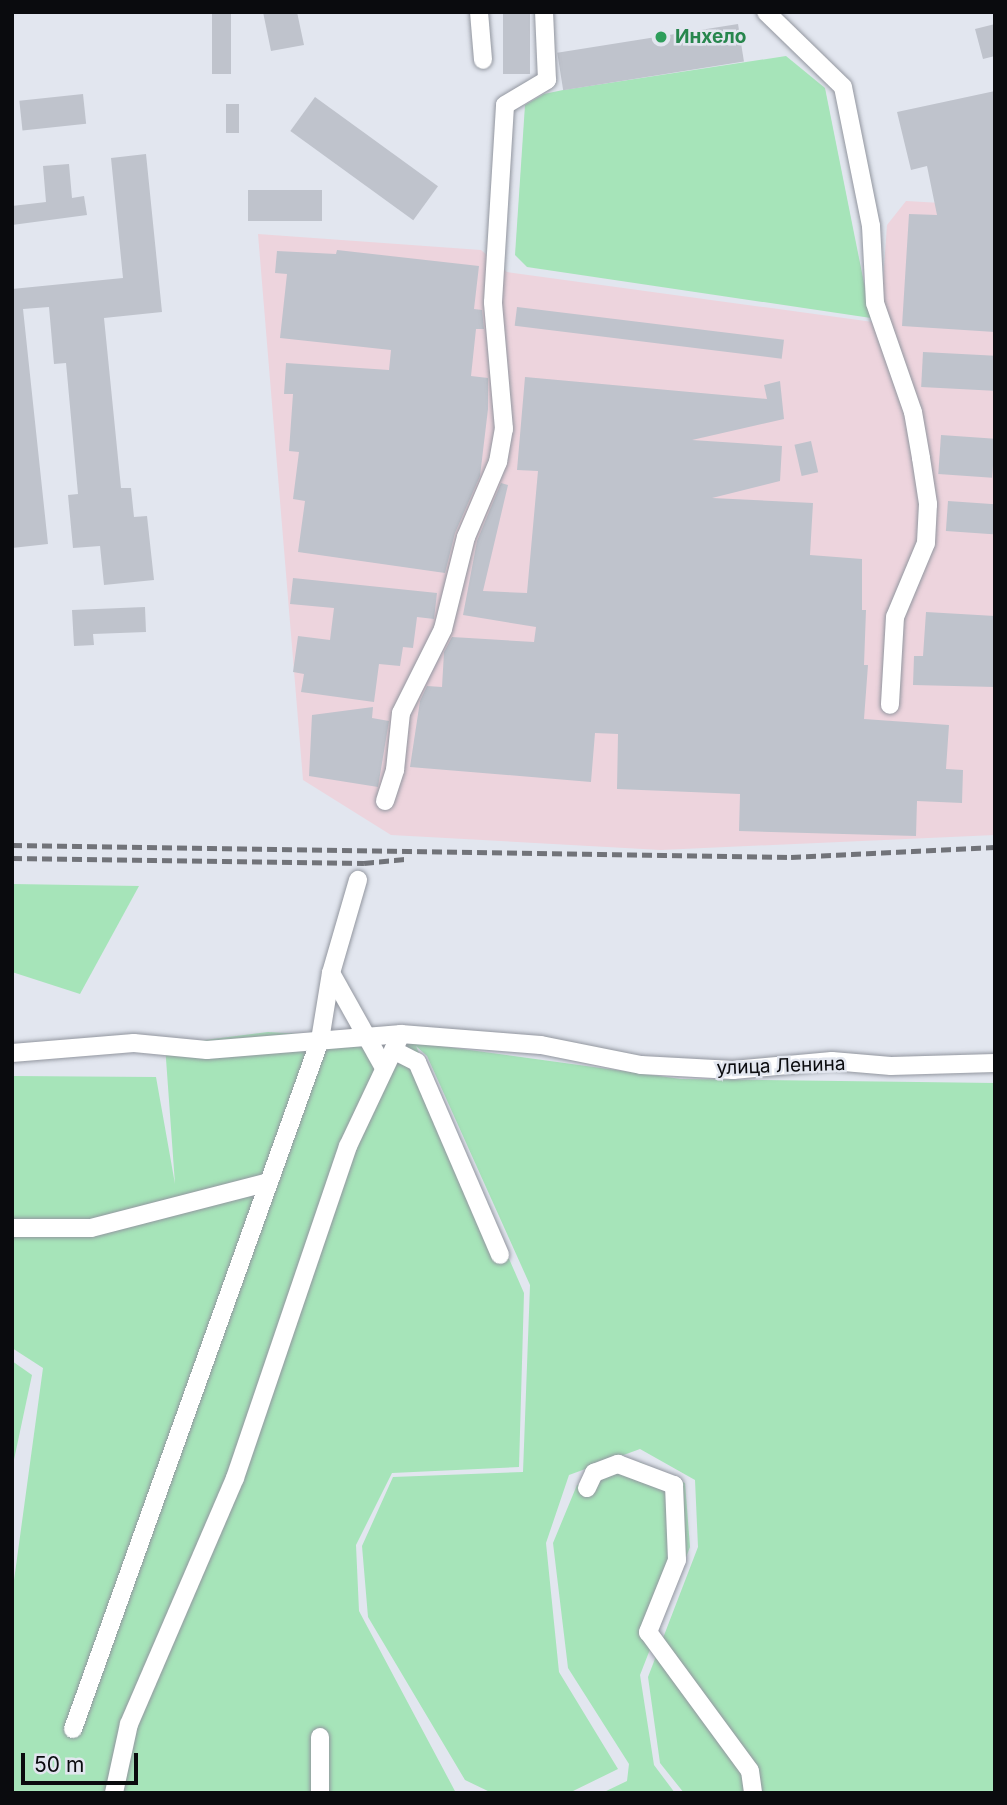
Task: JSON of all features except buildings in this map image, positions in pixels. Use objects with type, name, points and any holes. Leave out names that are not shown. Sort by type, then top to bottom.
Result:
[{"type":"street","points":[[479,12],[483,60]]},
{"type":"street","points":[[385,801],[395,770],[401,713],[443,629],[466,537],[498,462],[504,429],[492,302],[505,105],[547,80],[544,12]]},
{"type":"street","points":[[766,12],[843,87],[871,226],[875,303],[913,412],[928,504],[926,542],[895,617],[890,705]]},
{"type":"street","points":[[73,1729],[320,1040],[331,973],[358,880]]},
{"type":"street","points":[[331,973],[384,1068]]},
{"type":"street","name":"улица Ленина","points":[[12,1053],[134,1043],[206,1050],[367,1035],[397,1042],[541,1045],[641,1065],[733,1070],[832,1061],[891,1066],[995,1063]]},
{"type":"street","points":[[114,1793],[129,1724],[234,1478],[348,1146],[397,1042],[416,1062],[500,1255]]},
{"type":"street","points":[[12,1228],[91,1228],[269,1182]]},
{"type":"street","points":[[587,1488],[594,1473],[618,1464],[674,1485],[677,1560],[648,1633],[750,1771],[752,1793]]},
{"type":"street","points":[[320,1737],[320,1793]]},
{"type":"shaded area","points":[[906,201],[995,206],[995,835],[661,850],[391,835],[303,780],[258,234],[481,250],[507,272],[880,323],[887,225]]},
{"type":"green space","points":[[786,56],[825,88],[871,318],[527,267],[515,255],[525,105],[544,94],[563,90]]},
{"type":"green space","points":[[12,884],[139,886],[80,994],[12,972]]},
{"type":"green space","points":[[268,1032],[389,1039],[681,1079],[995,1083],[995,1793],[684,1793],[660,1763],[648,1677],[698,1547],[695,1480],[640,1449],[569,1475],[546,1543],[559,1672],[618,1769],[569,1793],[492,1793],[465,1780],[368,1617],[362,1546],[393,1477],[523,1472],[530,1285],[427,1056],[416,1046],[524,1293],[519,1467],[392,1473],[356,1545],[359,1611],[456,1793],[12,1793],[12,1595],[43,1368],[12,1348],[12,1076],[156,1077],[175,1184],[165,1045]]},
{"type":"green space","points":[[12,1361],[32,1375],[12,1469]]},
{"type":"green space","points":[[640,1462],[685,1483],[690,1547],[640,1675],[654,1765],[675,1793],[602,1793],[627,1781],[629,1764],[568,1668],[553,1543],[577,1485]]},
{"type":"railway","points":[[12,845],[791,857],[995,847]]},
{"type":"railway","points":[[12,858],[364,863],[405,859]]},
{"type":"place","name":"Инхело","points":[[661,37]]}]
